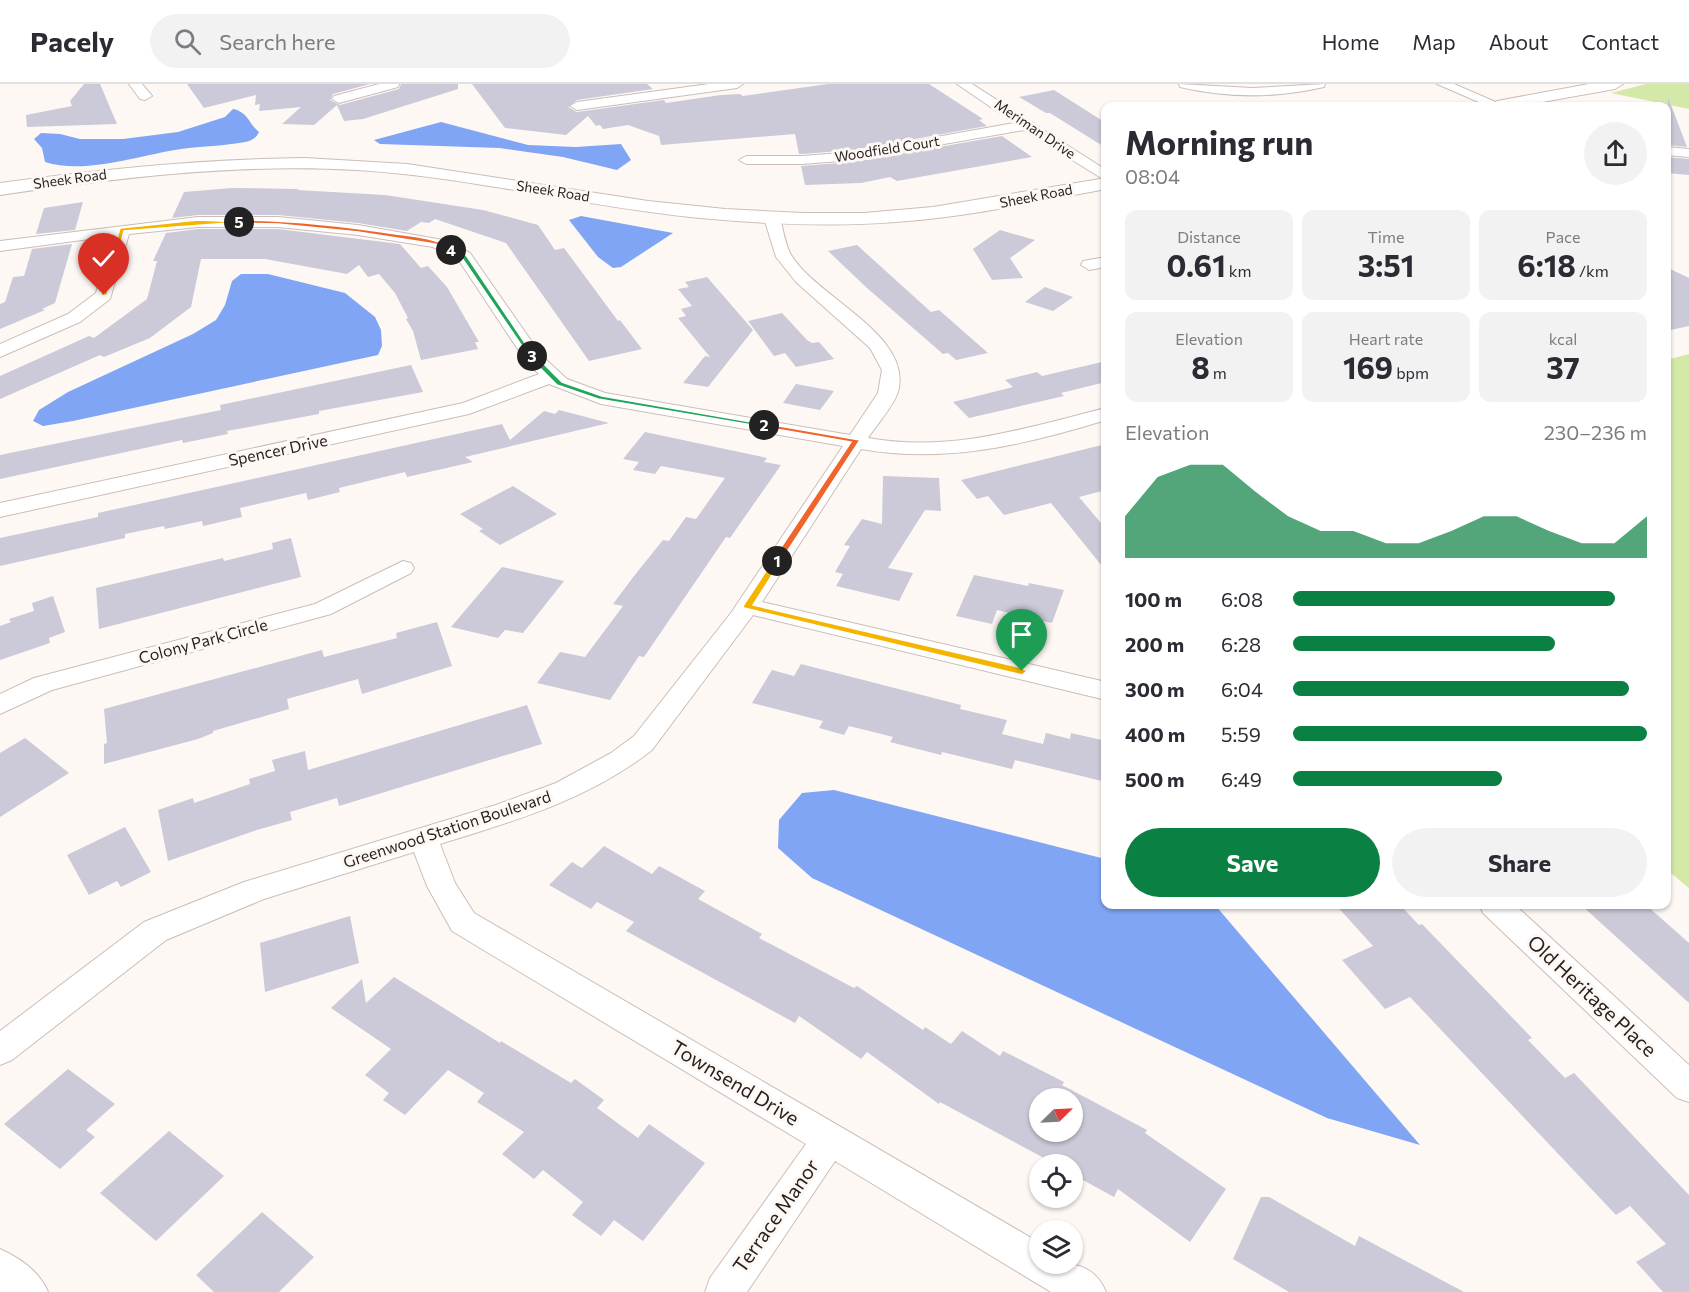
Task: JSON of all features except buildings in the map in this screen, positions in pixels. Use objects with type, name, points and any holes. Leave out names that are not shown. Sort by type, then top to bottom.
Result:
[{"type":"street","points":[[135,84],[145,96]]},
{"type":"street","points":[[339,99],[393,84]]},
{"type":"street","points":[[577,106],[737,84]]},
{"type":"street","name":"Meriman Drive","points":[[963,84],[1101,174]]},
{"type":"street","points":[[1185,84],[1249,92],[1319,84]]},
{"type":"street","points":[[1443,84],[1493,102]]},
{"type":"street","points":[[1524,102],[1615,84]]},
{"type":"street","name":"Woodfield Court","points":[[746,160],[802,160],[853,156],[1028,125]]},
{"type":"street","points":[[1671,151],[1689,153]]},
{"type":"street","name":"Sheek Road","points":[[0,189],[94,175],[174,167],[260,163],[334,165],[408,169],[625,203],[721,215],[772,218],[861,218],[938,212],[1101,184]]},
{"type":"street","name":"Greenwood Station Boulevard","points":[[0,1050],[155,931],[255,890],[505,813],[566,790],[621,760],[643,743],[747,606],[888,393],[891,370],[878,345],[802,278],[782,254],[772,218]]},
{"type":"street","points":[[0,246],[198,222],[278,222],[358,230],[437,243],[464,256],[534,359],[560,383],[601,398],[856,440],[896,449],[953,449],[1023,438],[1101,415]]},
{"type":"street","points":[[0,351],[74,318],[104,295],[122,230]]},
{"type":"street","name":"Spencer Drive","points":[[0,510],[469,408],[552,376]]},
{"type":"street","name":"Colony Park Circle","points":[[0,705],[42,684],[323,609],[403,568]]},
{"type":"street","points":[[747,606],[1101,685]]},
{"type":"street","name":"Townsend Drive","points":[[423,838],[442,886],[463,922],[1088,1292]]},
{"type":"street","name":"Old Heritage Place","points":[[1499,909],[1689,1087]]},
{"type":"street","name":"Terrace Manor","points":[[724,1292],[829,1140]]},
{"type":"street","points":[[0,1268],[28,1292]]},
{"type":"green space","points":[[1646,84],[1689,84],[1689,109],[1671,105],[1671,102],[1655,102],[1611,93]]},
{"type":"green space","points":[[1689,354],[1689,888],[1671,873],[1671,359]]},
{"type":"water","points":[[233,109],[245,115],[259,132],[257,136],[247,142],[181,149],[113,163],[77,166],[45,162],[42,148],[34,139],[41,133],[60,134],[80,139],[123,139],[178,132],[225,117]]},
{"type":"water","points":[[441,122],[528,145],[576,147],[621,144],[631,160],[617,170],[563,157],[499,148],[380,144],[374,140]]},
{"type":"water","points":[[581,216],[673,233],[621,267],[613,268],[598,257],[569,220]]},
{"type":"water","points":[[241,274],[268,274],[345,293],[375,317],[381,330],[382,346],[378,355],[73,421],[43,426],[33,421],[39,410],[68,392],[193,334],[216,320],[225,305],[232,281]]},
{"type":"water","points":[[834,790],[1101,858],[1101,909],[1218,909],[1420,1145],[1327,1118],[812,878],[778,848],[779,820],[802,793]]},
{"type":"route","points":[[104,295],[122,230],[198,222],[278,222],[358,230],[437,243],[464,256],[534,359],[560,383],[601,398],[856,440],[747,606],[1022,671]]}]
